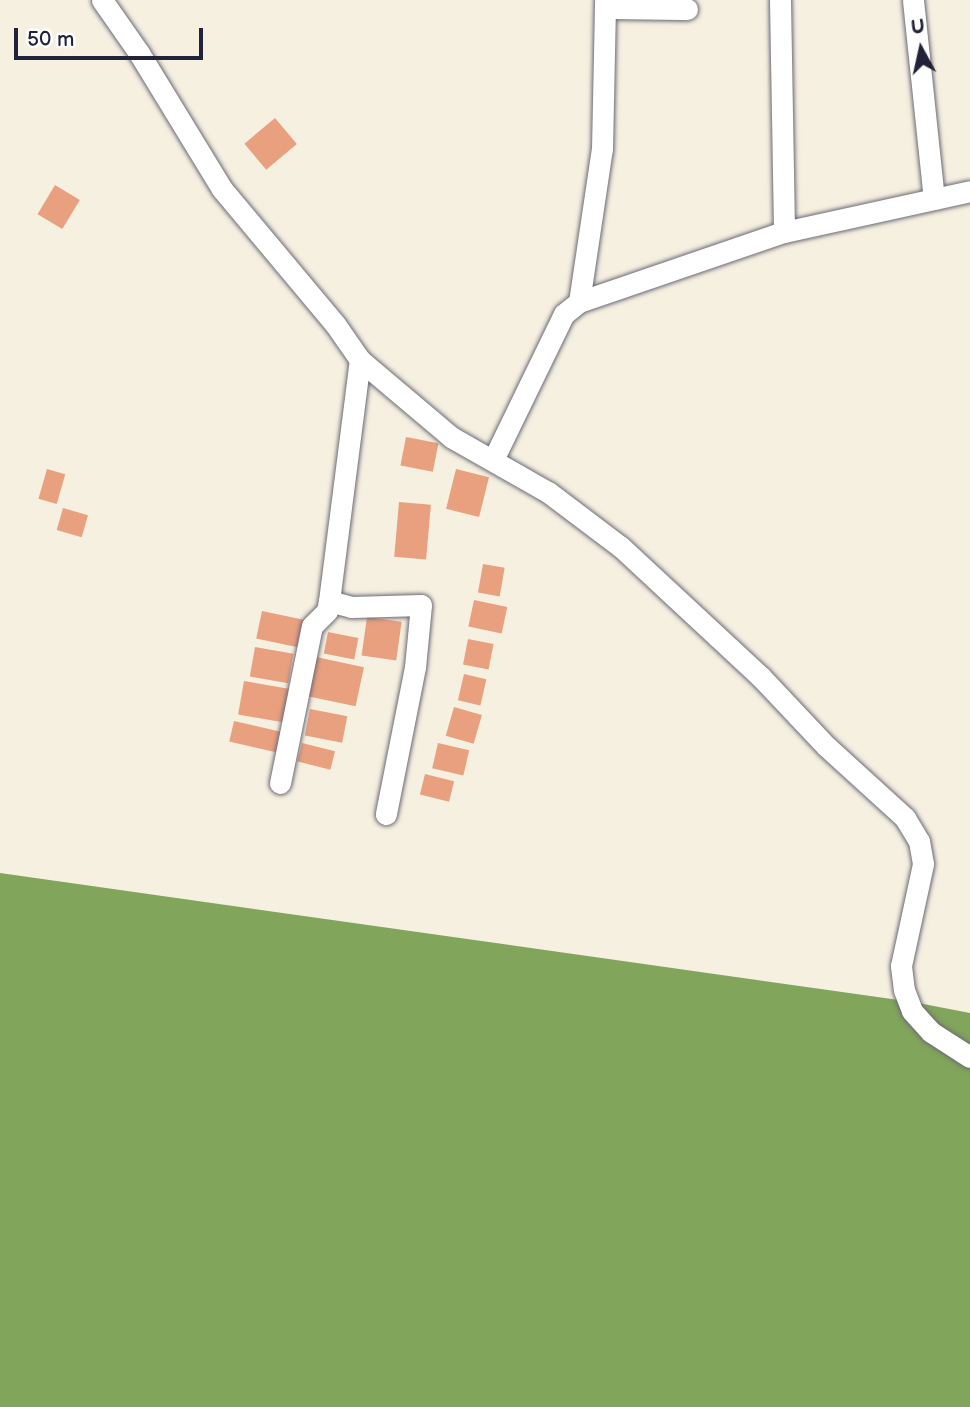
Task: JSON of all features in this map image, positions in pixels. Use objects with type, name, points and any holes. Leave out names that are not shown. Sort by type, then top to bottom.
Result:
[{"type":"street","points":[[102,0],[139,53],[222,189],[335,324],[360,359],[451,438],[548,492],[645,567],[760,676],[826,746],[905,818],[919,841],[923,864],[901,966],[904,990],[912,1011],[931,1032],[970,1057]]},
{"type":"street","points":[[780,0],[784,232]]},
{"type":"street","points":[[912,0],[934,199]]},
{"type":"street","points":[[579,302],[602,149],[605,4],[687,9]]},
{"type":"street","points":[[493,460],[564,314],[579,302],[784,232],[970,191]]},
{"type":"street","points":[[280,783],[312,626],[327,611],[330,601],[360,359]]},
{"type":"street","points":[[330,601],[351,607],[421,606],[415,667],[386,814]]},
{"type":"green space","points":[[0,873],[913,1002],[970,1013],[970,1407],[0,1407]]},
{"type":"building","points":[[275,118],[297,144],[266,170],[244,144]]},
{"type":"building","points":[[55,185],[80,200],[62,229],[37,214]]},
{"type":"building","points":[[406,437],[438,443],[433,472],[400,465]]},
{"type":"building","points":[[47,469],[65,474],[57,504],[38,499]]},
{"type":"building","points":[[456,469],[489,477],[479,517],[446,509]]},
{"type":"building","points":[[399,502],[431,505],[426,560],[394,557]]},
{"type":"building","points":[[63,508],[88,515],[82,537],[57,530]]},
{"type":"building","points":[[483,564],[505,568],[500,596],[478,593]]},
{"type":"building","points":[[474,600],[507,607],[502,633],[468,626]]},
{"type":"building","points":[[262,611],[306,620],[300,648],[256,638]]},
{"type":"building","points":[[367,617],[402,622],[396,660],[362,656]]},
{"type":"building","points":[[328,632],[358,638],[354,660],[324,654]]},
{"type":"building","points":[[468,639],[494,644],[489,669],[463,665]]},
{"type":"building","points":[[255,647],[293,654],[288,683],[250,677]]},
{"type":"building","points":[[316,657],[364,667],[356,706],[308,696]]},
{"type":"building","points":[[464,674],[486,679],[480,705],[458,700]]},
{"type":"building","points":[[244,681],[294,690],[288,723],[238,714]]},
{"type":"building","points":[[454,707],[482,715],[474,744],[446,736]]},
{"type":"building","points":[[310,709],[347,716],[342,743],[305,736]]},
{"type":"building","points":[[234,721],[282,732],[277,752],[229,741]]},
{"type":"building","points":[[302,743],[335,751],[330,770],[297,761]]},
{"type":"building","points":[[438,743],[469,750],[463,776],[432,768]]},
{"type":"building","points":[[425,774],[454,781],[449,802],[420,794]]}]
